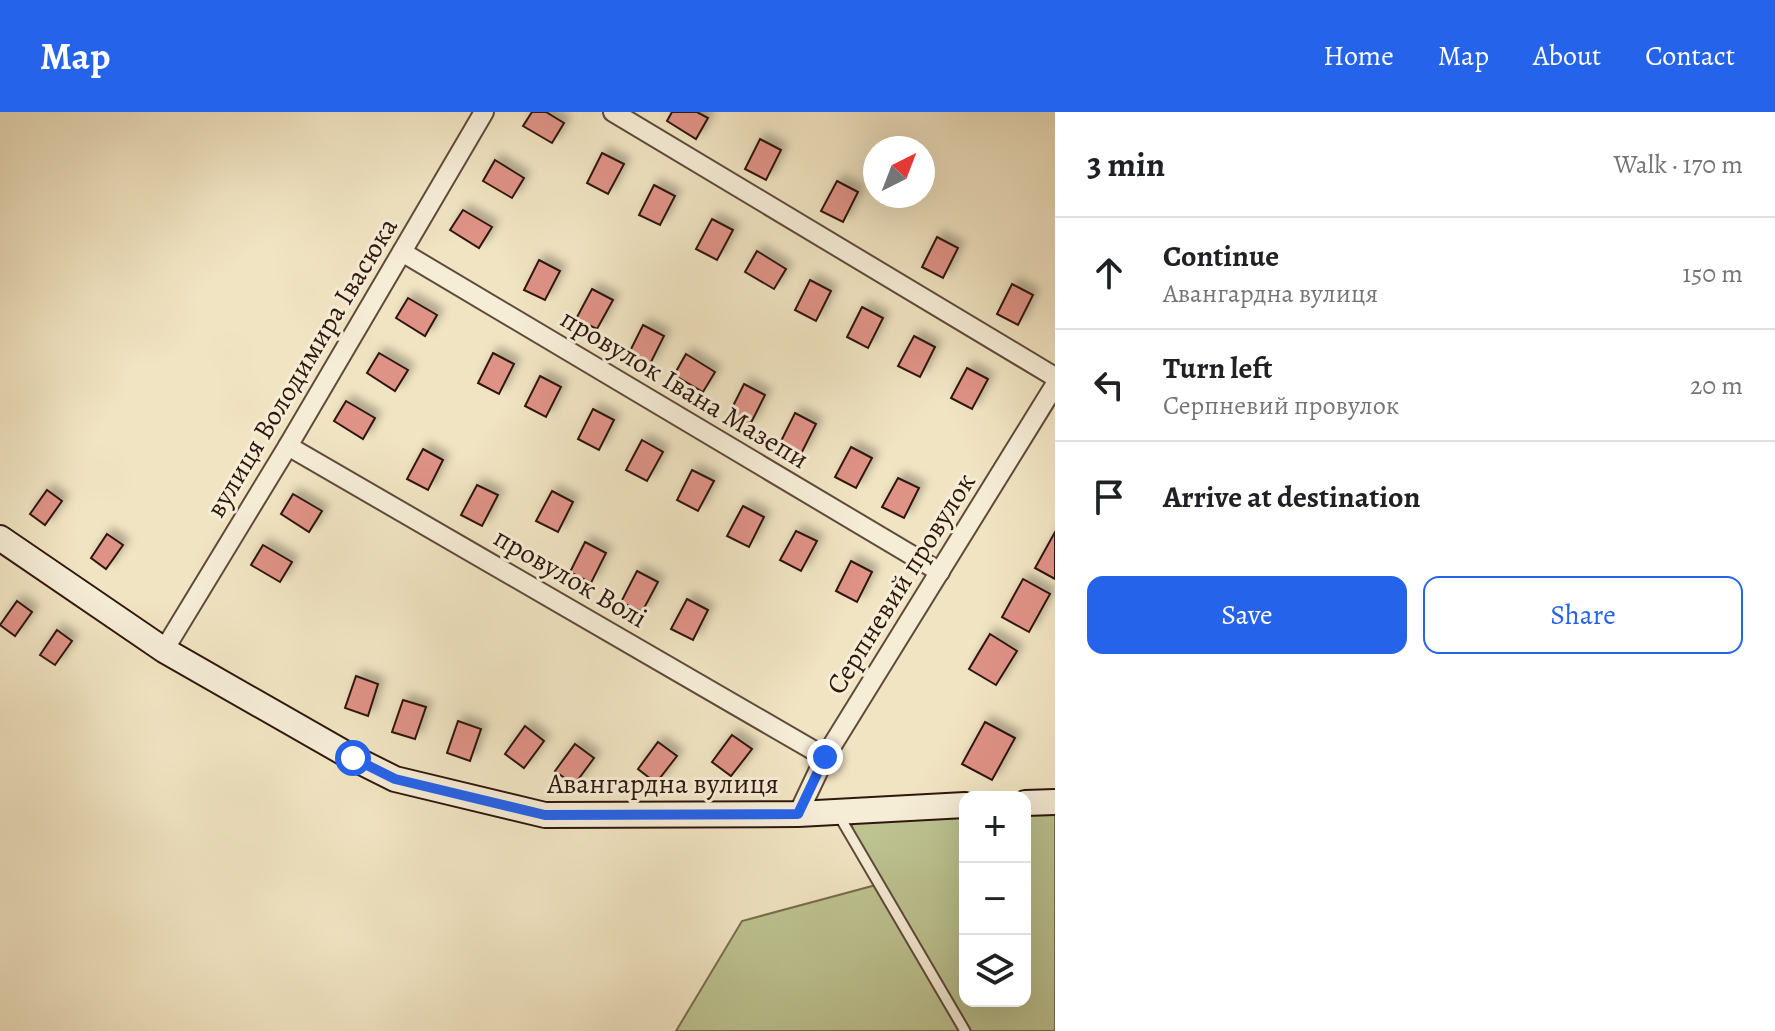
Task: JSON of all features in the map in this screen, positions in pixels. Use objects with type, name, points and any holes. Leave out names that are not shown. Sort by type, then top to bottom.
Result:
[{"type":"street","name":"вулиця Володимира Івасюка","points":[[164,650],[484,112]]},
{"type":"street","points":[[613,112],[1055,377]]},
{"type":"street","name":"провулок Івана Мазепи","points":[[402,252],[940,572]]},
{"type":"street","name":"Серпневий провулок","points":[[798,814],[825,757],[1055,385]]},
{"type":"street","name":"провулок Волі","points":[[288,446],[825,757]]},
{"type":"street","name":"Авангардна вулиця","points":[[0,538],[164,650],[395,779],[545,815],[798,814],[959,805]]},
{"type":"street","points":[[1031,803],[1055,802]]},
{"type":"lane","points":[[837,811],[965,1031]]},
{"type":"green space","points":[[1055,810],[1055,1031],[970,1031],[852,826],[854,820],[959,813],[959,1007],[1031,1007],[1031,811]]},
{"type":"green space","points":[[876,885],[960,1031],[676,1031],[742,921]]},
{"type":"building","points":[[532,112],[546,112],[564,123],[552,143],[523,126]]},
{"type":"building","points":[[672,112],[697,112],[708,118],[696,139],[667,121]]},
{"type":"building","points":[[760,139],[781,150],[766,180],[745,169]]},
{"type":"building","points":[[602,153],[624,164],[608,194],[587,183]]},
{"type":"building","points":[[495,160],[524,178],[512,198],[483,181]]},
{"type":"building","points":[[837,181],[858,192],[843,222],[821,211]]},
{"type":"building","points":[[654,185],[675,196],[660,225],[639,215]]},
{"type":"building","points":[[463,210],[492,227],[479,248],[450,230]]},
{"type":"building","points":[[712,219],[733,230],[717,260],[696,249]]},
{"type":"building","points":[[937,237],[958,248],[943,278],[922,267]]},
{"type":"building","points":[[757,251],[786,269],[774,289],[745,272]]},
{"type":"building","points":[[539,260],[560,271],[545,300],[524,290]]},
{"type":"building","points":[[810,280],[831,291],[816,321],[795,310]]},
{"type":"building","points":[[1012,284],[1033,295],[1018,325],[997,314]]},
{"type":"building","points":[[592,289],[613,300],[597,329],[576,319]]},
{"type":"building","points":[[408,298],[437,315],[425,336],[396,318]]},
{"type":"building","points":[[862,307],[883,318],[868,348],[847,337]]},
{"type":"building","points":[[643,325],[664,336],[649,366],[628,355]]},
{"type":"building","points":[[914,336],[935,347],[920,377],[898,366]]},
{"type":"building","points":[[379,353],[408,370],[395,391],[367,373]]},
{"type":"building","points":[[493,353],[514,364],[499,394],[478,383]]},
{"type":"building","points":[[686,354],[715,372],[703,392],[674,375]]},
{"type":"building","points":[[967,368],[988,379],[972,409],[951,398]]},
{"type":"building","points":[[540,376],[561,387],[546,417],[525,406]]},
{"type":"building","points":[[744,384],[765,395],[750,425],[729,414]]},
{"type":"building","points":[[346,401],[375,418],[363,439],[334,421]]},
{"type":"building","points":[[593,409],[614,420],[599,450],[578,439]]},
{"type":"building","points":[[795,413],[816,424],[801,454],[780,443]]},
{"type":"building","points":[[642,440],[663,452],[647,481],[626,470]]},
{"type":"building","points":[[851,447],[872,458],[856,488],[835,477]]},
{"type":"building","points":[[423,449],[443,460],[428,490],[407,479]]},
{"type":"building","points":[[692,470],[714,481],[698,511],[677,500]]},
{"type":"building","points":[[898,478],[919,488],[904,518],[882,507]]},
{"type":"building","points":[[477,485],[498,495],[482,526],[461,515]]},
{"type":"building","points":[[47,490],[62,501],[45,525],[30,514]]},
{"type":"building","points":[[552,491],[573,502],[558,532],[536,521]]},
{"type":"building","points":[[293,494],[322,511],[309,532],[281,514]]},
{"type":"building","points":[[743,506],[764,517],[749,547],[727,536]]},
{"type":"building","points":[[796,531],[817,541],[801,571],[780,560]]},
{"type":"building","points":[[1055,532],[1055,579],[1035,568]]},
{"type":"building","points":[[107,534],[123,545],[106,569],[91,558]]},
{"type":"building","points":[[585,542],[606,553],[591,583],[570,572]]},
{"type":"building","points":[[263,545],[292,562],[280,582],[251,565]]},
{"type":"building","points":[[851,561],[872,572],[857,602],[836,591]]},
{"type":"building","points":[[637,571],[658,582],[642,612],[621,602]]},
{"type":"building","points":[[1023,579],[1050,594],[1029,632],[1002,617]]},
{"type":"building","points":[[687,599],[708,610],[693,640],[671,629]]},
{"type":"building","points":[[17,601],[32,612],[15,636],[0,625]]},
{"type":"building","points":[[57,630],[72,641],[55,665],[40,655]]},
{"type":"building","points":[[990,634],[1017,651],[996,685],[969,669]]},
{"type":"building","points":[[356,676],[378,684],[368,716],[345,708]]},
{"type":"building","points":[[403,700],[426,707],[415,739],[392,732]]},
{"type":"building","points":[[458,721],[481,729],[470,761],[447,753]]},
{"type":"building","points":[[985,722],[1015,738],[992,780],[962,764]]},
{"type":"building","points":[[525,726],[544,741],[524,768],[505,754]]},
{"type":"building","points":[[732,735],[752,749],[731,776],[712,762]]},
{"type":"building","points":[[658,742],[677,756],[656,783],[638,769]]},
{"type":"building","points":[[575,744],[594,758],[574,785],[555,771]]},
{"type":"route","points":[[353,758],[395,779],[545,815],[798,814],[825,757]]}]
